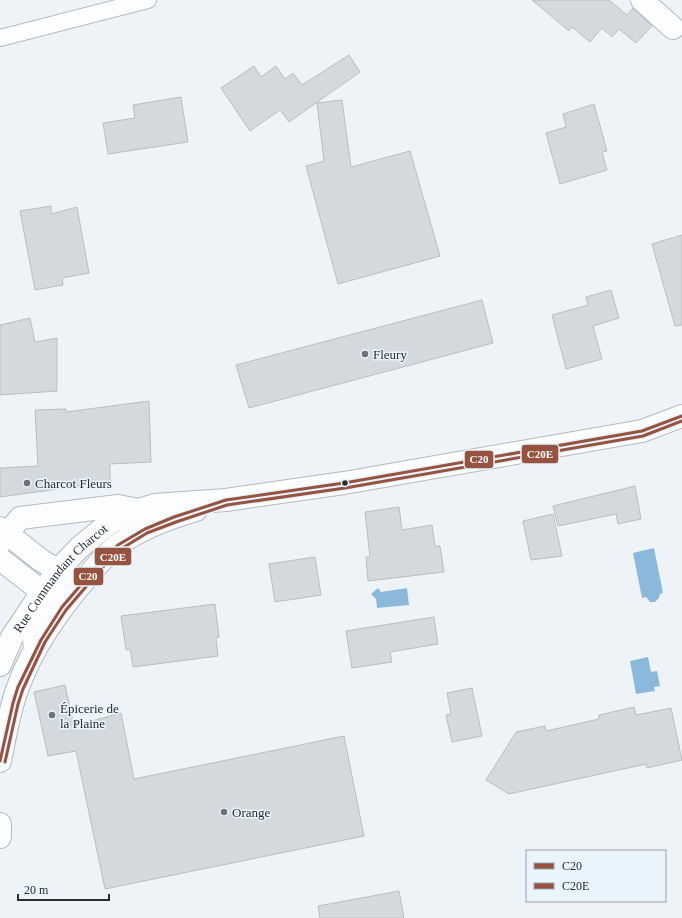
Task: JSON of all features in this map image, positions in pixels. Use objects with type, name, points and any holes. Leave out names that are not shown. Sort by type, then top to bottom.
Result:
[{"type":"main road","points":[[642,0],[673,28]]},
{"type":"main road","name":"Rue Commandant Charcot","points":[[0,761],[13,703],[18,687],[35,650],[52,600],[58,570],[80,547],[107,525],[125,515],[155,505],[226,500],[351,482],[642,431],[682,416]]},
{"type":"main road","name":"Rue Commandant Charcot","points":[[0,665],[12,637],[52,600],[98,565],[118,545],[145,528],[226,500]]},
{"type":"main road","name":"Rue Commandant Charcot","points":[[2,535],[20,518],[118,506],[139,510]]},
{"type":"main road","points":[[2,535],[58,570]]},
{"type":"main road","points":[[0,559],[52,600]]},
{"type":"main road","points":[[0,824],[0,837]]},
{"type":"lane","points":[[0,38],[148,0]]},
{"type":"water","points":[[654,548],[663,593],[660,594],[659,598],[655,602],[650,602],[646,597],[642,598],[633,553]]},
{"type":"water","points":[[378,588],[381,592],[407,588],[409,605],[377,608],[376,599],[371,594]]},
{"type":"water","points":[[648,657],[651,672],[657,671],[660,686],[654,687],[655,691],[636,694],[630,661]]},
{"type":"building","points":[[532,0],[609,0],[627,15],[633,8],[652,26],[636,43],[619,29],[612,37],[602,28],[590,42],[572,27],[569,31]]},
{"type":"building","points":[[349,55],[360,72],[289,122],[280,110],[250,131],[221,88],[254,66],[261,77],[276,66],[285,79],[293,73],[302,85]]},
{"type":"building","points":[[181,97],[188,142],[108,154],[103,123],[135,118],[133,105]]},
{"type":"building","points":[[342,100],[351,167],[410,151],[440,256],[338,284],[306,166],[324,161],[317,103]]},
{"type":"building","points":[[594,104],[607,151],[602,152],[607,170],[560,184],[546,133],[566,127],[563,114]]},
{"type":"building","points":[[51,206],[51,214],[77,207],[89,273],[62,278],[63,285],[35,290],[20,211]]},
{"type":"building","points":[[682,235],[682,325],[675,326],[652,244]]},
{"type":"building","points":[[611,290],[619,318],[593,326],[602,359],[566,369],[552,315],[588,305],[586,297]]},
{"type":"building","name":"Fleury","points":[[482,300],[493,343],[249,408],[236,365]]},
{"type":"building","points":[[30,318],[35,342],[57,338],[57,391],[0,395],[0,325]]},
{"type":"building","points":[[149,401],[151,462],[110,464],[110,482],[0,497],[0,468],[38,466],[35,410],[66,409],[66,412]]},
{"type":"building","points":[[635,486],[641,519],[618,524],[616,514],[558,526],[553,506]]},
{"type":"building","points":[[399,507],[402,530],[432,525],[435,546],[440,546],[444,572],[368,581],[366,557],[370,557],[365,512]]},
{"type":"building","points":[[553,514],[562,556],[531,560],[523,521]]},
{"type":"building","points":[[315,557],[321,595],[275,602],[269,564]]},
{"type":"building","points":[[215,604],[219,637],[216,638],[218,656],[133,667],[130,649],[126,650],[121,616]]},
{"type":"building","points":[[434,617],[438,644],[390,652],[392,662],[352,668],[346,631]]},
{"type":"building","name":"Orange","points":[[65,685],[74,726],[121,713],[134,779],[344,736],[364,836],[105,889],[76,751],[48,756],[34,692]]},
{"type":"building","points":[[472,688],[482,736],[452,742],[446,715],[451,714],[447,693]]},
{"type":"building","points":[[634,707],[636,715],[671,708],[682,760],[647,768],[646,764],[509,794],[486,780],[516,732],[545,726],[546,731],[599,719],[599,715]]},
{"type":"building","points":[[399,891],[404,918],[320,918],[318,906]]},
{"type":"transit line","name":"C20","points":[[0,761],[18,687],[41,640],[62,607],[98,565],[118,545],[145,529],[174,517],[226,500],[344,483],[642,431],[682,416]]},
{"type":"transit line","name":"C20E","points":[[5,762],[18,704],[23,689],[45,642],[66,610],[102,568],[121,549],[147,533],[227,505],[345,488],[643,436],[682,421]]},
{"type":"place","name":"Fleury","points":[[365,354]]},
{"type":"place","name":"Charcot Fleurs","points":[[27,483]]},
{"type":"place","name":"Épicerie de la Plaine","points":[[52,715]]},
{"type":"place","name":"Orange","points":[[224,812]]}]
